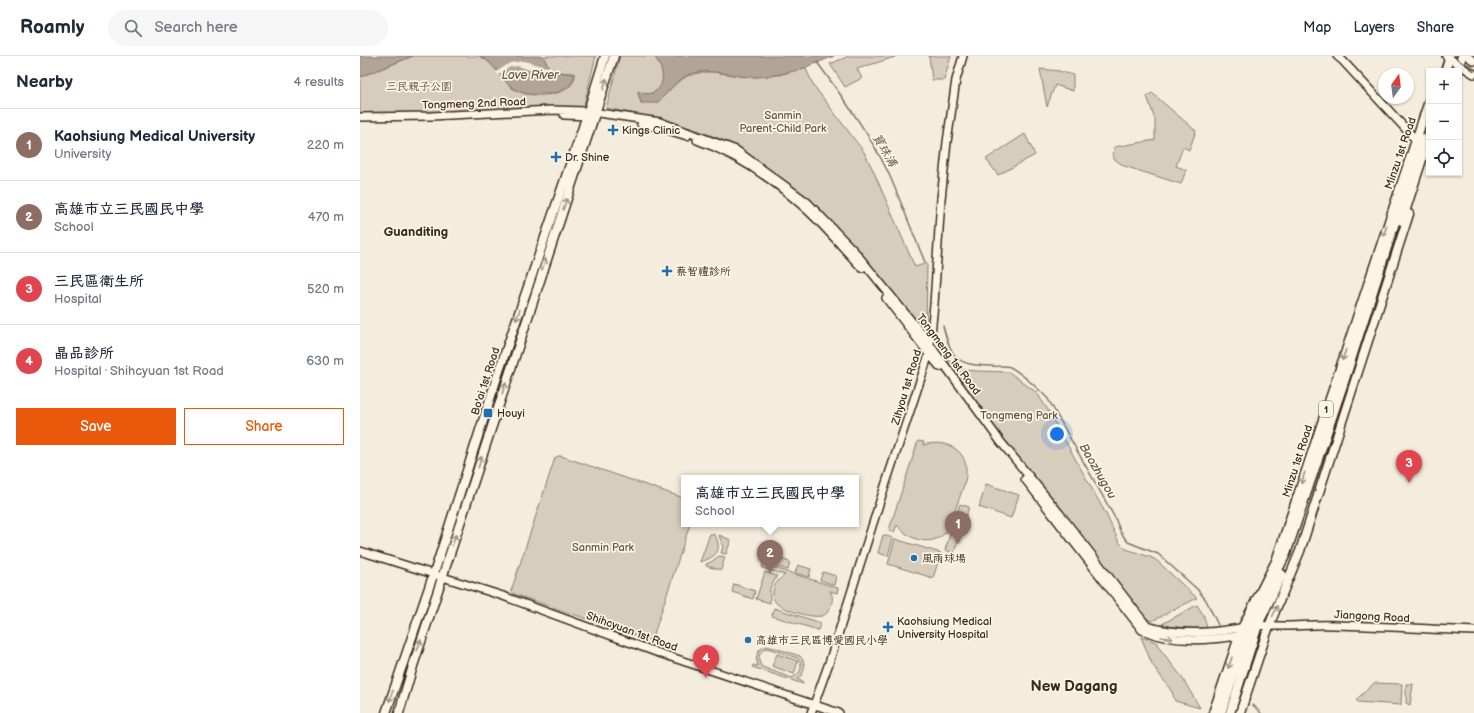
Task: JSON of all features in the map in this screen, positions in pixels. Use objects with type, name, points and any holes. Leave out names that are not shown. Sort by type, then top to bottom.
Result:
[{"type":"main road","name":"Bo'ai 1st Road","points":[[592,114],[605,56]]},
{"type":"main road","name":"Bo'ai 1st Road","points":[[386,713],[469,498],[592,114],[614,56]]},
{"type":"main road","points":[[1443,68],[1453,59]]},
{"type":"main road","points":[[1446,68],[1453,59]]},
{"type":"main road","name":"Minzu 1st Road","points":[[1250,631],[1242,628],[1276,561],[1400,215],[1424,142],[1429,104]]},
{"type":"main road","name":"Minzu 1st Road","points":[[1213,713],[1250,631],[1291,555],[1426,132]]},
{"type":"main road","name":"Minzu 1st Road","points":[[1240,713],[1269,626],[1300,551],[1400,215],[1426,160]]},
{"type":"main road","name":"Bo'ai 1st Road","points":[[399,713],[438,576]]},
{"type":"main road","name":"Minzu 1st Road","points":[[1221,713],[1250,631]]},
{"type":"main road","name":"Minzu 1st Road","points":[[1230,713],[1250,631]]},
{"type":"street","name":"Zihyou 1st Road","points":[[812,713],[830,663],[880,501],[929,354],[946,148],[956,80],[963,56]]},
{"type":"street","points":[[1336,56],[1343,61],[1424,142]]},
{"type":"street","points":[[1467,56],[1474,61]]},
{"type":"street","points":[[1453,59],[1474,74]]},
{"type":"street","name":"Tongmeng 2nd Road","points":[[360,117],[431,116],[552,110],[592,114]]},
{"type":"street","name":"Tongmeng 2nd Road","points":[[360,122],[457,120],[592,114]]},
{"type":"street","name":"Tongmeng 1st Road","points":[[592,114],[660,122],[736,150],[807,202],[855,252],[930,345],[996,436],[1060,514],[1147,626],[1167,631],[1189,633],[1242,628]]},
{"type":"street","name":"Tongmeng 1st Road","points":[[592,114],[658,127],[703,142],[734,156],[765,176],[805,208],[863,269],[936,361],[996,444],[1142,630],[1162,637],[1174,639],[1208,639],[1250,631]]},
{"type":"street","name":"Shihcyuan 1st Road","points":[[360,551],[502,596],[665,655],[839,713]]},
{"type":"street","name":"Jiangong Road","points":[[1269,626],[1334,625],[1474,631]]},
{"type":"street","points":[[1250,631],[1269,626]]},
{"type":"green space","name":"三民親子公園","points":[[413,56],[479,56],[489,62],[512,88],[525,94],[542,95],[559,92],[566,89],[572,84],[575,77],[574,73],[559,72],[552,69],[543,56],[596,56],[583,109],[360,116],[360,77]]},
{"type":"green space","name":"Sanmin Parent-Child Park","points":[[620,56],[654,56],[660,66],[663,77],[660,87],[649,94],[638,93],[641,103],[661,99],[673,86],[687,76],[703,72],[755,77],[779,75],[805,67],[814,86],[864,152],[915,267],[927,263],[926,329],[922,331],[807,197],[737,146],[700,131],[661,119],[606,108]]},
{"type":"green space","points":[[849,56],[895,57],[857,69],[862,78],[845,87],[830,64]]},
{"type":"green space","points":[[929,56],[951,56],[944,80],[932,80]]},
{"type":"green space","points":[[1040,69],[1059,71],[1073,75],[1073,91],[1055,85],[1047,107]]},
{"type":"green space","points":[[1152,93],[1196,131],[1189,150],[1183,147],[1176,166],[1186,170],[1181,184],[1124,166],[1113,158],[1114,147],[1155,140],[1155,120],[1147,96]]},
{"type":"green space","points":[[1025,134],[1035,155],[998,175],[986,159]]},
{"type":"green space","name":"Tongmeng Park","points":[[943,358],[946,358],[957,367],[964,370],[1009,372],[1037,393],[1106,514],[1119,542],[1126,549],[1156,560],[1197,598],[1152,621],[1145,618],[999,435]]},
{"type":"green space","points":[[918,441],[924,442],[923,445],[939,443],[953,447],[963,457],[966,464],[966,477],[964,484],[947,530],[939,538],[926,541],[913,538],[897,525],[894,532],[889,530]]},
{"type":"green space","name":"Sanmin Park","points":[[561,456],[681,497],[681,527],[689,527],[652,640],[514,594],[511,591],[555,458]]},
{"type":"green space","points":[[986,484],[1019,495],[1011,518],[979,507]]},
{"type":"green space","points":[[960,504],[969,507],[954,553],[945,550]]},
{"type":"green space","points":[[710,534],[715,535],[718,549],[710,558],[700,562]]},
{"type":"green space","points":[[719,535],[731,540],[726,554],[721,553],[723,547]]},
{"type":"green space","points":[[883,535],[893,538],[888,556],[878,553]]},
{"type":"green space","name":"風雨球場","points":[[895,539],[941,553],[933,578],[888,564]]},
{"type":"green space","points":[[766,554],[790,562],[788,570],[763,562]]},
{"type":"green space","points":[[719,556],[725,557],[721,570],[706,566],[706,564]]},
{"type":"green space","points":[[763,564],[838,588],[837,593],[830,591],[832,600],[828,612],[820,616],[807,615],[777,604],[773,596],[774,588],[778,581],[785,575],[762,568]]},
{"type":"green space","points":[[798,565],[811,569],[809,577],[795,573]]},
{"type":"green space","points":[[765,572],[777,576],[770,588],[770,603],[756,599]]},
{"type":"green space","points":[[823,572],[836,576],[834,585],[820,580]]},
{"type":"green space","points":[[734,584],[755,591],[753,599],[732,592]]},
{"type":"green space","points":[[1197,605],[1204,616],[1207,628],[1177,628],[1162,624]]},
{"type":"green space","points":[[774,608],[821,623],[818,630],[772,616]]},
{"type":"green space","points":[[1141,637],[1156,642],[1181,676],[1200,708],[1175,701],[1172,692],[1152,664]]},
{"type":"green space","points":[[766,646],[800,656],[804,662],[804,669],[800,677],[797,679],[803,682],[803,684],[752,667],[753,665],[758,666],[756,658],[759,650]],"holes":[[[767,648],[797,658],[801,663],[801,669],[799,673],[792,678],[762,667],[759,656],[760,653]]]},
{"type":"green space","points":[[777,654],[798,661],[794,674],[772,666]]},
{"type":"green space","points":[[1374,683],[1402,684],[1401,705],[1358,702],[1356,700]]},
{"type":"green space","points":[[1406,684],[1413,684],[1410,705],[1406,703]]},
{"type":"water","points":[[360,56],[413,56],[360,77]]},
{"type":"water","name":"Love River","points":[[480,56],[543,56],[551,69],[559,72],[574,74],[574,78],[568,87],[556,93],[526,94],[511,86],[492,64]]},
{"type":"water","points":[[654,56],[834,56],[799,70],[769,76],[747,77],[712,72],[694,73],[686,76],[678,82],[657,103],[641,103],[638,91],[650,94],[658,89],[661,84],[661,70]]},
{"type":"pier","points":[[524,61],[545,67],[550,66],[553,68],[541,72],[518,66],[510,67],[498,75],[496,72],[510,63]]},
{"type":"waterway","name":"寶珠溝","points":[[817,62],[855,116],[881,158],[893,183],[925,262]]},
{"type":"waterway","name":"Baozhugou","points":[[943,326],[949,346],[957,358],[970,364],[1010,367],[1030,382],[1048,399],[1115,518],[1121,533],[1128,542],[1158,554],[1197,589],[1206,600],[1218,625]]},
{"type":"waterway","name":"寶珠溝","points":[[1253,705],[1261,713]]},
{"type":"tram line","points":[[1453,56],[1474,71]]},
{"type":"place","name":"Kings Clinic","points":[[613,130]]},
{"type":"place","name":"Dr. Shine","points":[[556,157]]},
{"type":"place","name":"蔡智禮診所","points":[[667,271]]},
{"type":"place","name":"Houyi","points":[[488,413]]},
{"type":"place","name":"三民區衛生所","points":[[1409,483]]},
{"type":"place","name":"Kaohsiung Medical University","points":[[958,544]]},
{"type":"place","name":"風雨球場","points":[[914,558]]},
{"type":"place","name":"高雄市立三民國民中學","points":[[770,573]]},
{"type":"place","name":"Kaohsiung Medical University Hospital","points":[[888,627]]},
{"type":"place","name":"高雄市三民區博愛國民小學","points":[[748,640]]},
{"type":"place","name":"晶品診所","points":[[706,678]]},
{"type":"district","name":"Guanditing","points":[[416,231]]},
{"type":"district","name":"New Dagang","points":[[1074,686]]}]
